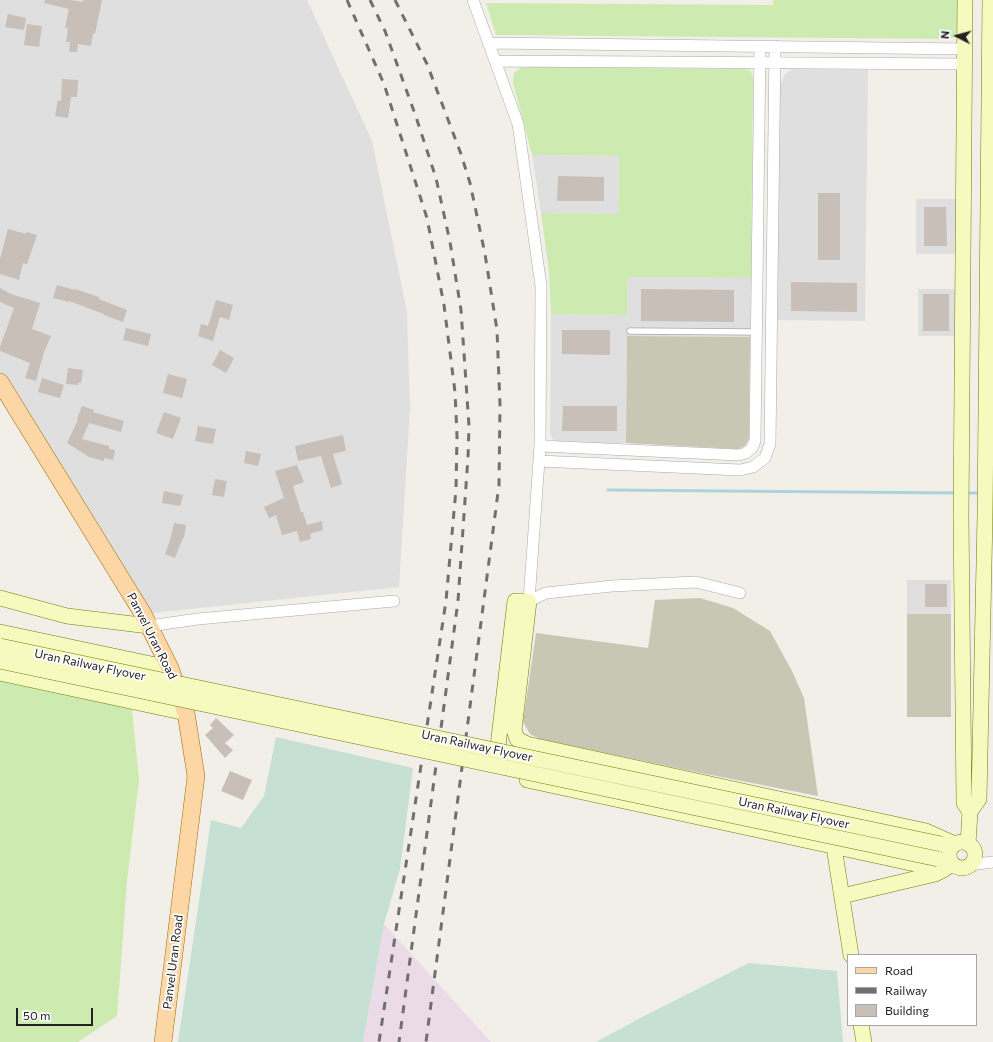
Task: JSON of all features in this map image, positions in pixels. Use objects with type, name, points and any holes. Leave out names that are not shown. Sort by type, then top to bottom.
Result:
[{"type":"main road","name":"Panvel Uran Road","points":[[0,382],[149,626],[170,668],[186,713],[196,776],[163,1042]]},
{"type":"street","points":[[472,0],[518,124],[541,286],[539,462],[522,601],[496,762],[500,772],[510,776],[834,847],[949,854],[971,846],[974,858],[970,865]]},
{"type":"street","points":[[965,0],[961,493],[964,803],[970,812]]},
{"type":"street","points":[[842,896],[935,874],[949,854],[970,812],[979,800],[990,275],[990,0]]},
{"type":"street","points":[[488,43],[775,46],[965,55]]},
{"type":"street","points":[[540,446],[738,455],[746,453],[752,448],[755,441],[760,46]]},
{"type":"street","points":[[539,462],[740,470],[753,467],[765,458],[770,444],[775,46]]},
{"type":"street","points":[[494,61],[774,63],[991,53]]},
{"type":"street","points":[[963,275],[990,275]]},
{"type":"street","points":[[522,601],[546,593],[612,586],[696,582],[740,593]]},
{"type":"street","points":[[0,598],[67,616],[149,626],[198,619],[394,601]]},
{"type":"street","points":[[522,601],[514,730],[517,739],[527,744],[926,831],[949,854],[959,868],[966,868],[970,865],[993,862]]},
{"type":"street","points":[[0,632],[170,668]]},
{"type":"street","name":"Uran Railway Flyover","points":[[0,646],[949,854]]},
{"type":"street","name":"Uran Railway Flyover","points":[[0,661],[949,854]]},
{"type":"street","points":[[0,673],[186,713]]},
{"type":"street","points":[[834,847],[851,954]]},
{"type":"street","points":[[861,1026],[864,1042]]},
{"type":"lane","points":[[630,331],[756,332]]},
{"type":"shaded area","points":[[0,0],[307,0],[372,141],[407,312],[410,409],[399,587],[143,614],[0,384]]},
{"type":"shaded area","points":[[793,69],[868,70],[865,321],[777,320],[780,85],[785,74]]},
{"type":"shaded area","points":[[532,155],[619,156],[618,214],[541,213]]},
{"type":"shaded area","points":[[916,199],[957,199],[957,254],[916,254]]},
{"type":"shaded area","points":[[628,277],[751,278],[750,337],[627,336],[626,443],[561,443],[552,439],[550,432],[551,314],[627,315]]},
{"type":"shaded area","points":[[918,289],[956,289],[956,336],[918,336]]},
{"type":"shaded area","points":[[627,336],[750,337],[749,439],[745,446],[738,449],[626,443]]},
{"type":"shaded area","points":[[907,580],[951,580],[951,614],[907,614]]},
{"type":"shaded area","points":[[700,598],[733,608],[770,631],[792,671],[804,698],[818,796],[540,739],[530,734],[523,722],[536,633],[648,648],[655,600]]},
{"type":"shaded area","points":[[907,614],[951,614],[951,717],[907,717]]},
{"type":"shaded area","points":[[276,737],[413,768],[400,869],[384,924],[363,1042],[178,1042],[211,820],[241,828],[264,796]]},
{"type":"shaded area","points":[[384,924],[491,1042],[363,1042]]},
{"type":"shaded area","points":[[749,963],[837,971],[843,1042],[596,1042],[644,1016]]},
{"type":"green space","points":[[773,0],[959,0],[959,28],[956,37],[948,39],[496,35],[486,3],[773,5]]},
{"type":"green space","points":[[520,68],[745,69],[751,71],[753,78],[751,278],[628,277],[627,315],[551,314],[549,272],[541,213],[618,214],[619,156],[532,155],[513,83],[514,73]]},
{"type":"green space","points":[[0,679],[132,708],[139,780],[127,881],[117,1016],[78,1042],[0,1042]]},
{"type":"building","points":[[45,0],[70,0],[83,2],[83,0],[102,0],[91,46],[78,44],[77,52],[69,52],[70,42],[66,42],[68,28],[65,28],[69,9],[44,3]]},
{"type":"building","points":[[8,14],[26,18],[24,30],[5,27]]},
{"type":"building","points":[[27,24],[42,26],[39,47],[24,45]]},
{"type":"building","points":[[62,79],[78,80],[77,97],[71,97],[68,118],[55,116],[58,100],[61,101]]},
{"type":"building","points":[[558,176],[604,177],[604,201],[557,201]]},
{"type":"building","points":[[818,193],[840,193],[840,260],[818,260]]},
{"type":"building","points":[[924,207],[946,207],[947,246],[924,246]]},
{"type":"building","points":[[8,229],[26,234],[26,232],[37,235],[27,264],[23,263],[19,280],[0,274],[0,259]]},
{"type":"building","points":[[791,282],[857,283],[857,312],[791,311]]},
{"type":"building","points":[[57,285],[99,297],[99,299],[127,310],[123,322],[69,301],[53,298]]},
{"type":"building","points":[[0,288],[11,294],[40,303],[32,329],[51,336],[44,352],[36,381],[25,378],[30,363],[0,351],[0,347],[14,308],[0,302]]},
{"type":"building","points":[[641,289],[734,290],[734,322],[641,321]]},
{"type":"building","points":[[923,294],[949,294],[949,331],[923,331]]},
{"type":"building","points":[[216,300],[233,305],[229,320],[220,317],[213,341],[198,336],[201,324],[208,326]]},
{"type":"building","points":[[126,328],[151,334],[148,346],[123,340]]},
{"type":"building","points":[[562,330],[610,330],[610,355],[562,354]]},
{"type":"building","points":[[220,350],[234,358],[226,373],[212,365]]},
{"type":"building","points":[[68,368],[83,370],[81,383],[78,383],[78,385],[66,384]]},
{"type":"building","points":[[168,374],[187,379],[182,398],[163,393]]},
{"type":"building","points":[[42,378],[64,385],[60,398],[38,392]]},
{"type":"building","points":[[82,406],[94,410],[93,412],[124,421],[121,432],[89,423],[82,439],[109,446],[109,449],[115,450],[113,460],[104,458],[104,461],[89,457],[67,443],[78,420],[77,419]]},
{"type":"building","points":[[563,406],[617,406],[617,431],[562,431]]},
{"type":"building","points":[[164,412],[181,418],[173,439],[156,433]]},
{"type":"building","points":[[198,426],[216,429],[213,444],[195,441]]},
{"type":"building","points":[[343,435],[346,451],[333,454],[342,484],[331,488],[321,456],[298,461],[295,446]]},
{"type":"building","points":[[246,451],[261,454],[258,466],[244,463]]},
{"type":"building","points":[[297,465],[304,482],[293,486],[301,512],[303,512],[307,525],[322,521],[323,530],[310,534],[311,539],[300,542],[297,531],[282,535],[276,515],[269,518],[264,507],[284,498],[275,471]]},
{"type":"building","points":[[215,479],[227,481],[224,497],[212,495]]},
{"type":"building","points":[[164,491],[183,495],[180,506],[162,503]]},
{"type":"building","points":[[174,523],[186,525],[184,538],[175,558],[165,554]]},
{"type":"building","points":[[925,584],[947,584],[947,607],[925,607]]},
{"type":"building","points":[[216,718],[234,735],[225,743],[233,750],[225,758],[205,735],[213,728],[210,725]]},
{"type":"building","points":[[230,771],[252,780],[243,800],[221,791]]},
{"type":"waterway","points":[[608,490],[958,493]]},
{"type":"waterway","points":[[965,493],[982,493]]},
{"type":"railway","points":[[347,0],[384,84],[427,218],[444,305],[455,392],[457,436],[456,489],[446,601],[379,1042]]},
{"type":"railway","points":[[370,0],[385,31],[436,178],[450,242],[461,310],[469,426],[458,601],[399,1042]]},
{"type":"railway","points":[[395,0],[427,64],[461,154],[470,183],[485,254],[497,330],[500,405],[499,485],[426,1042]]}]
